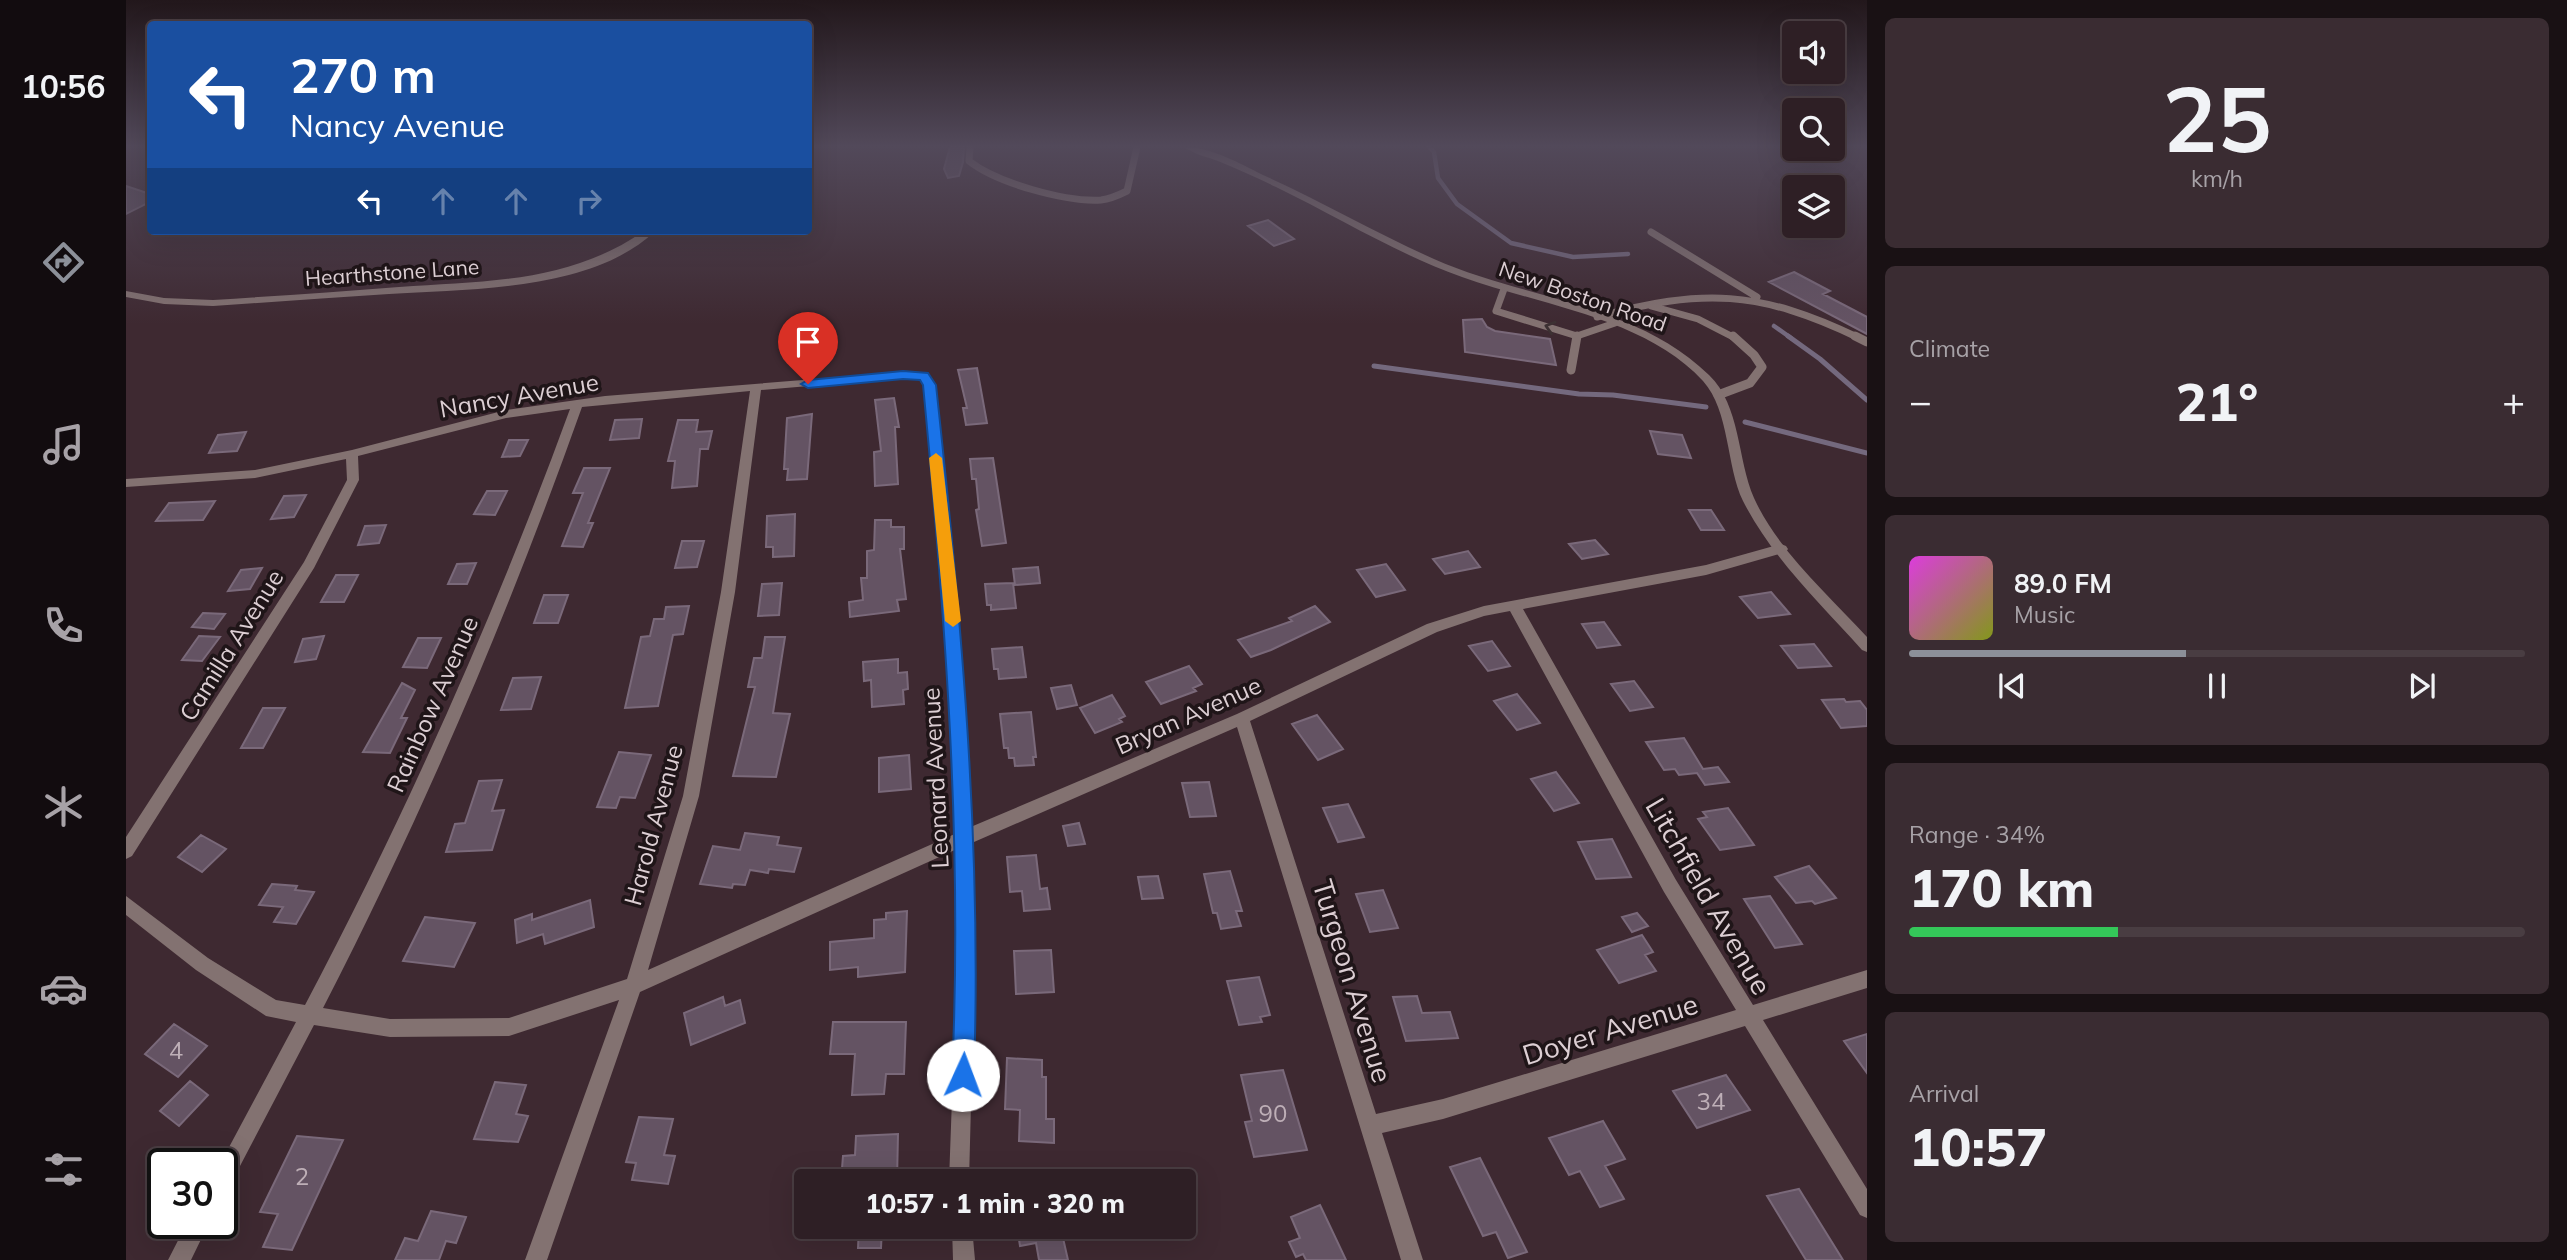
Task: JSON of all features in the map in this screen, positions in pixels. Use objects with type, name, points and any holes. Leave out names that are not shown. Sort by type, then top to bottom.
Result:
[{"type":"street","name":"New Boston Road","points":[[1316,206],[1433,263],[1504,289],[1615,323],[1656,339],[1683,355],[1710,382],[1718,395],[1739,476],[1748,499],[1782,550],[1867,646]]},
{"type":"street","name":"Hearthstone Lane","points":[[126,294],[164,301],[213,303],[521,282],[597,262],[619,252],[644,235]]},
{"type":"street","name":"Nancy Avenue","points":[[126,483],[255,474],[352,454],[506,414],[577,404],[903,375],[924,376]]},
{"type":"street","name":"Leonard Avenue","points":[[924,376],[930,385],[952,607],[964,838],[968,969],[960,1169]]},
{"type":"street","name":"Harold Avenue","points":[[536,1260],[633,986],[691,796],[728,592],[756,387]]},
{"type":"street","name":"Rainbow Avenue","points":[[238,1150],[349,940],[437,751],[554,470],[577,404]]},
{"type":"street","name":"Camilla Avenue","points":[[126,851],[309,565],[353,480],[352,454]]},
{"type":"street","name":"Bryan Avenue","points":[[126,904],[202,964],[272,1009],[390,1028],[509,1027],[633,986],[964,838],[1242,718],[1432,628],[1484,611],[1706,570],[1782,550]]},
{"type":"street","name":"Litchfield Avenue","points":[[1514,606],[1670,887],[1867,1208]]},
{"type":"street","name":"Turgeon Avenue","points":[[1242,718],[1412,1260]]},
{"type":"street","name":"Doyer Avenue","points":[[1368,1126],[1443,1109],[1867,979]]},
{"type":"street","points":[[179,1260],[190,1239]]},
{"type":"street","points":[[963,1239],[964,1260]]},
{"type":"lane","points":[[1651,232],[1760,298],[1824,320],[1867,342]]},
{"type":"lane","points":[[1504,289],[1496,311],[1577,336],[1615,323]]},
{"type":"lane","points":[[1597,317],[1644,304],[1699,296],[1760,298]]},
{"type":"lane","points":[[1644,304],[1690,316],[1716,327],[1757,355],[1762,367],[1758,378],[1742,388],[1718,395]]},
{"type":"lane","points":[[1571,370],[1577,336]]},
{"type":"building","points":[[126,206],[142,206],[126,214]]},
{"type":"building","points":[[1268,220],[1294,239],[1274,246],[1248,226]]},
{"type":"building","points":[[1794,272],[1830,291],[1823,294],[1867,317],[1867,334],[1769,282]]},
{"type":"building","points":[[1482,319],[1487,327],[1495,331],[1550,339],[1556,365],[1465,352],[1463,320]]},
{"type":"building","points":[[977,368],[987,423],[966,425],[963,408],[967,408],[958,370]]},
{"type":"building","points":[[894,398],[899,427],[895,427],[898,484],[875,486],[874,452],[881,451],[875,400]]},
{"type":"building","points":[[812,414],[807,479],[787,480],[788,469],[784,469],[787,418]]},
{"type":"building","points":[[642,419],[639,438],[610,440],[615,420]]},
{"type":"building","points":[[678,420],[698,420],[696,432],[712,431],[708,449],[700,449],[697,486],[672,488],[675,461],[668,461]]},
{"type":"building","points":[[1650,431],[1682,435],[1691,458],[1658,454]]},
{"type":"building","points":[[246,432],[237,451],[209,453],[218,435]]},
{"type":"building","points":[[509,440],[528,440],[520,456],[502,457]]},
{"type":"building","points":[[993,458],[1006,543],[982,546],[976,510],[979,509],[976,479],[972,479],[970,459]]},
{"type":"building","points":[[584,468],[610,468],[588,523],[593,523],[583,547],[562,546],[583,493],[573,493]]},
{"type":"building","points":[[487,491],[507,491],[495,515],[474,514]]},
{"type":"building","points":[[306,495],[294,517],[271,519],[284,496]]},
{"type":"building","points":[[215,501],[203,520],[156,521],[169,503]]},
{"type":"building","points":[[1689,510],[1711,510],[1724,530],[1701,530]]},
{"type":"building","points":[[795,514],[794,556],[773,557],[773,547],[766,547],[767,516]]},
{"type":"building","points":[[875,520],[891,520],[891,527],[904,527],[904,549],[900,549],[906,599],[897,600],[899,611],[850,617],[849,602],[863,600],[861,578],[867,578],[867,551],[874,550]]},
{"type":"building","points":[[386,525],[379,543],[358,545],[365,526]]},
{"type":"building","points":[[1595,540],[1608,554],[1582,559],[1569,544]]},
{"type":"building","points":[[682,541],[704,541],[697,567],[675,568]]},
{"type":"building","points":[[1468,551],[1480,567],[1445,574],[1433,559]]},
{"type":"building","points":[[476,563],[467,584],[448,584],[457,564]]},
{"type":"building","points":[[1386,564],[1405,590],[1376,597],[1357,570]]},
{"type":"building","points":[[1038,567],[1040,583],[1015,585],[1013,569]]},
{"type":"building","points":[[262,568],[250,589],[228,591],[241,570]]},
{"type":"building","points":[[336,575],[358,575],[344,602],[321,602]]},
{"type":"building","points":[[782,583],[779,615],[758,616],[762,584]]},
{"type":"building","points":[[1013,583],[1016,608],[991,610],[991,605],[987,605],[985,584]]},
{"type":"building","points":[[1771,592],[1790,614],[1758,618],[1740,597]]},
{"type":"building","points":[[544,595],[568,595],[558,623],[534,623]]},
{"type":"building","points":[[689,606],[683,634],[673,635],[658,706],[625,708],[641,637],[650,636],[654,619],[664,619],[666,607]]},
{"type":"building","points":[[1315,606],[1330,622],[1271,650],[1251,657],[1238,640],[1292,621],[1289,618]]},
{"type":"building","points":[[203,613],[225,614],[214,629],[192,627]]},
{"type":"building","points":[[1604,622],[1620,645],[1597,648],[1582,624]]},
{"type":"building","points":[[199,636],[220,637],[202,661],[182,660]]},
{"type":"building","points":[[324,636],[316,659],[295,662],[303,639]]},
{"type":"building","points":[[765,637],[785,637],[773,713],[790,714],[776,777],[733,776],[755,687],[748,687],[754,658],[762,658]]},
{"type":"building","points":[[418,638],[441,638],[427,668],[403,667]]},
{"type":"building","points":[[1492,641],[1510,666],[1488,671],[1469,646]]},
{"type":"building","points":[[1814,644],[1831,666],[1798,668],[1781,646]]},
{"type":"building","points":[[1022,647],[1026,677],[999,679],[998,669],[994,669],[992,649]]},
{"type":"building","points":[[898,659],[898,673],[907,672],[908,689],[903,690],[904,704],[872,707],[871,680],[864,681],[863,662]]},
{"type":"building","points":[[1189,666],[1202,684],[1193,688],[1196,691],[1161,704],[1146,682]]},
{"type":"building","points":[[541,677],[531,709],[501,710],[513,678]]},
{"type":"building","points":[[1634,681],[1653,707],[1630,711],[1611,684]]},
{"type":"building","points":[[402,683],[415,690],[401,718],[407,718],[390,753],[363,752]]},
{"type":"building","points":[[1071,685],[1077,705],[1057,709],[1051,688]]},
{"type":"building","points":[[1517,694],[1540,723],[1517,730],[1494,701]]},
{"type":"building","points":[[1112,695],[1125,716],[1119,719],[1122,722],[1095,733],[1080,708]]},
{"type":"building","points":[[1844,699],[1846,702],[1860,701],[1867,710],[1867,726],[1841,728],[1822,700]]},
{"type":"building","points":[[263,708],[285,708],[263,748],[241,748]]},
{"type":"building","points":[[1031,712],[1036,757],[1033,757],[1034,765],[1015,766],[1014,758],[1009,758],[1008,748],[1004,748],[1000,714]]},
{"type":"building","points":[[1317,715],[1343,749],[1318,760],[1292,724]]},
{"type":"building","points":[[1684,738],[1703,769],[1718,767],[1729,782],[1705,785],[1697,773],[1679,775],[1675,769],[1664,770],[1646,742]]},
{"type":"building","points":[[619,752],[651,755],[635,798],[620,797],[616,808],[597,807]]},
{"type":"building","points":[[909,755],[911,789],[879,792],[879,758]]},
{"type":"building","points":[[1556,772],[1579,803],[1554,811],[1531,779]]},
{"type":"building","points":[[502,780],[492,811],[504,810],[492,850],[446,852],[455,824],[465,823],[479,781]]},
{"type":"building","points":[[1209,782],[1216,816],[1190,817],[1182,783]]},
{"type":"building","points":[[1348,804],[1364,837],[1338,842],[1323,808]]},
{"type":"building","points":[[1728,808],[1754,845],[1720,850],[1698,819],[1707,817],[1703,812]]},
{"type":"building","points":[[1079,823],[1085,844],[1068,846],[1063,826]]},
{"type":"building","points":[[745,833],[779,837],[777,845],[801,848],[794,872],[769,869],[768,873],[750,870],[745,885],[733,884],[732,888],[700,884],[713,846],[740,850]]},
{"type":"building","points":[[201,835],[226,849],[202,872],[178,857]]},
{"type":"building","points":[[1612,839],[1631,877],[1596,879],[1578,842]]},
{"type":"building","points":[[1036,855],[1040,889],[1047,888],[1050,909],[1024,911],[1022,891],[1010,892],[1007,857]]},
{"type":"building","points":[[1809,866],[1836,898],[1815,904],[1812,901],[1796,903],[1775,877]]},
{"type":"building","points":[[1230,871],[1242,911],[1236,911],[1241,926],[1221,929],[1217,913],[1213,913],[1204,874]]},
{"type":"building","points":[[1158,876],[1163,898],[1142,899],[1138,877]]},
{"type":"building","points":[[272,884],[297,886],[295,890],[314,892],[296,924],[274,922],[283,907],[259,905]]},
{"type":"building","points":[[1383,890],[1398,928],[1370,932],[1356,894]]},
{"type":"building","points":[[1770,896],[1802,944],[1775,948],[1744,899]]},
{"type":"building","points":[[590,900],[594,927],[545,944],[543,934],[517,943],[515,920],[532,914],[532,920]]},
{"type":"building","points":[[907,911],[905,972],[858,977],[858,967],[830,970],[830,942],[874,938],[874,920],[886,919],[886,913]]},
{"type":"building","points":[[1637,913],[1648,926],[1632,932],[1622,917]]},
{"type":"building","points":[[425,917],[475,923],[454,967],[403,961]]},
{"type":"building","points":[[1642,935],[1653,952],[1645,955],[1656,971],[1619,983],[1597,950]]},
{"type":"building","points":[[1051,950],[1054,992],[1016,994],[1014,951]]},
{"type":"building","points":[[1259,977],[1270,1015],[1260,1017],[1262,1022],[1239,1025],[1227,981]]},
{"type":"building","points":[[1417,996],[1422,1013],[1450,1012],[1458,1038],[1406,1041],[1393,997]]},
{"type":"building","points":[[723,997],[725,1006],[740,1000],[745,1023],[691,1045],[684,1013]]},
{"type":"building","points":[[833,1022],[906,1022],[904,1074],[886,1074],[884,1094],[852,1095],[855,1054],[830,1054]]},
{"type":"building","points":[[174,1024],[207,1046],[178,1077],[145,1054]]},
{"type":"building","points":[[1867,1034],[1867,1073],[1844,1041]]},
{"type":"building","points":[[1007,1058],[1042,1060],[1042,1077],[1046,1077],[1046,1119],[1054,1119],[1054,1143],[1019,1141],[1020,1110],[1005,1109]]},
{"type":"building","points":[[1283,1070],[1307,1150],[1254,1157],[1245,1122],[1252,1121],[1241,1075]]},
{"type":"building","points":[[1726,1075],[1750,1110],[1697,1128],[1673,1091]]},
{"type":"building","points":[[190,1081],[208,1095],[179,1126],[160,1111]]},
{"type":"building","points":[[495,1082],[526,1085],[516,1114],[528,1116],[518,1142],[474,1139]]},
{"type":"building","points":[[639,1117],[673,1119],[664,1155],[675,1156],[668,1184],[632,1180],[636,1163],[626,1162]]},
{"type":"building","points":[[1603,1121],[1625,1159],[1605,1166],[1624,1199],[1600,1207],[1580,1171],[1569,1175],[1549,1138]]},
{"type":"building","points":[[898,1134],[897,1169],[842,1169],[843,1156],[855,1155],[856,1136]]},
{"type":"building","points":[[297,1136],[343,1140],[292,1250],[263,1247],[278,1214],[260,1212]]},
{"type":"building","points":[[1480,1158],[1527,1252],[1508,1258],[1496,1232],[1483,1236],[1450,1167]]},
{"type":"building","points":[[1799,1189],[1843,1260],[1806,1260],[1767,1196]]},
{"type":"building","points":[[1320,1205],[1346,1260],[1306,1260],[1303,1254],[1296,1257],[1289,1242],[1300,1238],[1291,1217]]},
{"type":"building","points":[[431,1211],[466,1217],[456,1243],[446,1241],[439,1260],[395,1260],[405,1238],[418,1241]]},
{"type":"building","points":[[858,1239],[881,1239],[881,1248],[858,1248]]},
{"type":"building","points":[[1019,1239],[1063,1239],[1068,1260],[1039,1260],[1036,1243],[1020,1246]]},
{"type":"waterway","points":[[1459,206],[1511,243],[1573,257],[1628,254]]},
{"type":"waterway","points":[[1774,326],[1791,338]]},
{"type":"waterway","points":[[1788,336],[1820,359],[1867,400]]},
{"type":"waterway","points":[[1374,366],[1579,394],[1613,395],[1706,407]]},
{"type":"waterway","points":[[1745,422],[1867,453]]},
{"type":"slow traffic","points":[[936,458],[953,621]]},
{"type":"route","points":[[808,384],[903,375],[924,376],[930,385],[952,607],[964,796],[968,969],[963,1075]]}]
